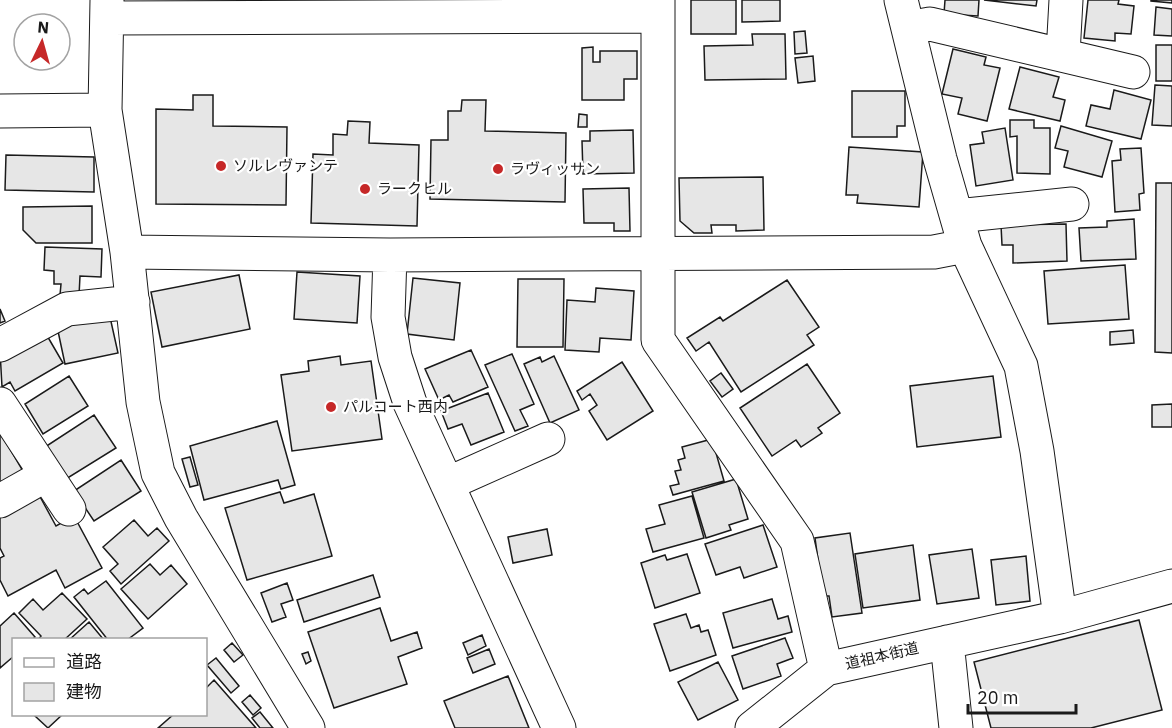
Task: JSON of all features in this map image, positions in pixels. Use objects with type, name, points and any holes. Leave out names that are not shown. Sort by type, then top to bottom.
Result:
[{"type":"street","points":[[1063,54],[1066,0]]},
{"type":"street","points":[[308,728],[181,518],[158,473],[144,402],[127,252],[105,110],[108,9],[658,8],[660,252],[658,340],[797,541],[826,669]]},
{"type":"street","points":[[904,14],[930,24],[1133,72]]},
{"type":"street","points":[[904,14],[940,159],[961,231],[1021,366],[1037,451],[1060,617]]},
{"type":"street","points":[[0,111],[105,110]]},
{"type":"street","points":[[127,252],[390,255],[934,252],[961,231],[1072,204]]},
{"type":"street","points":[[390,255],[388,317],[395,357],[410,403],[559,728]]},
{"type":"street","points":[[0,345],[67,309],[133,302]]},
{"type":"street","points":[[0,404],[69,509]]},
{"type":"street","points":[[447,484],[548,439]]},
{"type":"street","points":[[0,501],[46,475]]},
{"type":"street","name":"道祖本街道","points":[[752,728],[826,669],[1060,617],[1172,586]]},
{"type":"street","points":[[947,642],[956,728]]},
{"type":"building","points":[[691,0],[736,0],[736,34],[691,34]]},
{"type":"building","points":[[742,0],[780,0],[780,21],[742,22]]},
{"type":"building","points":[[945,0],[979,0],[978,16],[944,14]]},
{"type":"building","points":[[984,0],[1037,0],[1036,6]]},
{"type":"building","points":[[1088,0],[1119,0],[1118,4],[1134,6],[1131,34],[1115,33],[1115,41],[1084,38]]},
{"type":"building","points":[[1172,0],[1172,3],[1151,1]]},
{"type":"building","points":[[1156,7],[1172,9],[1172,36],[1154,35]]},
{"type":"building","points":[[805,31],[807,53],[795,54],[794,32]]},
{"type":"building","points":[[752,34],[785,34],[786,79],[705,80],[704,46],[753,45]]},
{"type":"building","points":[[1156,45],[1172,45],[1172,81],[1156,81]]},
{"type":"building","points":[[593,47],[593,62],[600,62],[600,51],[637,51],[637,79],[624,79],[624,100],[582,100],[582,48]]},
{"type":"building","points":[[953,49],[986,57],[984,65],[1000,68],[987,121],[958,114],[962,98],[942,94]]},
{"type":"building","points":[[813,56],[815,81],[798,83],[795,58]]},
{"type":"building","points":[[1020,67],[1059,77],[1053,97],[1065,100],[1060,121],[1009,109]]},
{"type":"building","points":[[1155,85],[1172,86],[1172,126],[1152,125]]},
{"type":"building","points":[[1114,90],[1151,100],[1141,139],[1086,126],[1091,105],[1110,109]]},
{"type":"building","points":[[852,91],[905,91],[905,126],[897,126],[897,137],[852,137]]},
{"type":"building","name":"ソルレヴァンテ","points":[[193,95],[213,95],[213,126],[287,127],[286,205],[156,204],[156,109],[193,110]]},
{"type":"building","name":"ラヴィッサン","points":[[462,100],[486,100],[485,131],[566,133],[565,202],[430,199],[431,140],[448,140],[448,111],[461,111]]},
{"type":"building","points":[[579,114],[587,115],[587,127],[578,127]]},
{"type":"building","points":[[1010,120],[1034,120],[1034,128],[1050,128],[1050,174],[1017,173],[1017,136],[1010,137]]},
{"type":"building","name":"ラークヒル","points":[[348,121],[370,122],[369,143],[419,145],[417,226],[311,223],[313,154],[333,155],[333,134],[347,135]]},
{"type":"building","points":[[1061,126],[1112,141],[1102,177],[1064,167],[1068,151],[1055,148]]},
{"type":"building","points":[[1005,128],[1013,180],[976,186],[970,145],[984,143],[982,132]]},
{"type":"building","points":[[633,130],[634,173],[583,174],[582,141],[590,141],[590,131]]},
{"type":"building","points":[[849,147],[923,152],[919,207],[857,203],[858,195],[846,195]]},
{"type":"building","points":[[1141,148],[1144,193],[1139,194],[1140,210],[1115,212],[1112,161],[1121,160],[1120,149]]},
{"type":"building","points":[[6,155],[94,157],[94,192],[5,190]]},
{"type":"building","points":[[763,177],[764,230],[736,231],[736,225],[711,225],[712,233],[694,233],[680,221],[679,178]]},
{"type":"building","points":[[1156,183],[1172,183],[1172,353],[1155,352]]},
{"type":"building","points":[[629,188],[630,231],[614,231],[614,223],[584,223],[583,189]]},
{"type":"building","points":[[92,206],[92,243],[36,243],[23,230],[23,207]]},
{"type":"building","points":[[1134,219],[1136,259],[1081,261],[1079,228],[1107,227],[1107,221]]},
{"type":"building","points":[[1066,224],[1067,261],[1013,263],[1013,245],[1002,245],[1001,225]]},
{"type":"building","points":[[45,247],[102,249],[101,277],[80,276],[79,296],[60,295],[61,284],[54,284],[54,271],[44,270]]},
{"type":"building","points":[[1125,265],[1129,319],[1048,324],[1044,271]]},
{"type":"building","points":[[297,272],[360,276],[357,323],[294,319]]},
{"type":"building","points":[[239,275],[250,329],[162,347],[151,292]]},
{"type":"building","points":[[413,278],[460,283],[454,340],[407,334]]},
{"type":"building","points":[[518,279],[564,279],[563,347],[517,347]]},
{"type":"building","points":[[787,280],[819,327],[807,335],[814,345],[741,392],[709,342],[696,351],[687,338],[720,317],[723,321]]},
{"type":"building","points":[[596,288],[634,291],[631,340],[600,338],[599,352],[565,350],[567,300],[595,302]]},
{"type":"building","points":[[0,309],[5,321],[0,323]]},
{"type":"building","points":[[55,317],[110,317],[118,353],[65,364]]},
{"type":"building","points":[[42,327],[63,363],[15,391],[10,382],[2,387],[0,351]]},
{"type":"building","points":[[1133,330],[1134,343],[1110,345],[1110,332]]},
{"type":"building","points":[[471,350],[488,387],[453,402],[449,395],[439,400],[425,369]]},
{"type":"building","points":[[512,354],[534,404],[520,410],[528,426],[515,431],[485,365]]},
{"type":"building","name":"パルコート西内","points":[[340,356],[341,365],[371,361],[382,439],[292,451],[281,375],[309,371],[308,361]]},
{"type":"building","points":[[554,356],[579,410],[550,423],[524,364],[540,357],[542,362]]},
{"type":"building","points":[[622,362],[653,411],[607,440],[589,411],[597,405],[590,394],[582,400],[577,391]]},
{"type":"building","points":[[807,364],[840,413],[818,428],[822,433],[801,447],[796,440],[772,456],[740,408]]},
{"type":"building","points":[[721,373],[733,389],[722,397],[710,381]]},
{"type":"building","points":[[69,376],[88,406],[43,434],[25,404]]},
{"type":"building","points":[[993,376],[1001,437],[917,447],[910,386]]},
{"type":"building","points":[[488,393],[504,432],[471,445],[462,424],[448,429],[441,411]]},
{"type":"building","points":[[1172,404],[1172,427],[1152,427],[1152,405]]},
{"type":"building","points":[[94,415],[116,448],[66,479],[45,447]]},
{"type":"building","points":[[277,421],[295,485],[281,489],[278,480],[204,500],[190,446]]},
{"type":"building","points":[[0,432],[23,471],[0,484]]},
{"type":"building","points":[[712,439],[724,481],[673,495],[670,486],[679,484],[675,471],[681,470],[678,460],[685,458],[682,447]]},
{"type":"building","points":[[190,457],[198,485],[190,487],[182,459]]},
{"type":"building","points":[[121,460],[141,491],[94,521],[74,491]]},
{"type":"building","points":[[736,479],[748,519],[729,525],[731,530],[706,538],[692,492]]},
{"type":"building","points":[[280,492],[284,503],[314,494],[332,556],[247,580],[225,508]]},
{"type":"building","points":[[38,493],[56,526],[74,516],[102,568],[65,588],[56,570],[8,596],[0,580],[0,558],[4,556],[0,548],[0,513]]},
{"type":"building","points":[[692,496],[704,538],[653,552],[646,529],[665,524],[659,505]]},
{"type":"building","points":[[134,520],[148,536],[157,528],[169,541],[121,584],[110,571],[118,564],[103,547]]},
{"type":"building","points":[[763,525],[777,567],[744,578],[740,567],[716,575],[705,544]]},
{"type":"building","points":[[547,529],[552,555],[513,563],[508,537]]},
{"type":"building","points":[[850,533],[862,613],[832,617],[829,596],[823,596],[815,538]]},
{"type":"building","points":[[913,545],[920,600],[863,608],[855,554]]},
{"type":"building","points":[[972,549],[979,598],[937,604],[929,555]]},
{"type":"building","points":[[687,554],[700,593],[655,608],[641,563],[665,555],[667,560]]},
{"type":"building","points":[[1026,556],[1030,601],[996,605],[991,560]]},
{"type":"building","points":[[150,564],[160,575],[171,565],[187,584],[148,619],[121,589]]},
{"type":"building","points":[[373,575],[380,597],[304,622],[297,600]]},
{"type":"building","points":[[106,581],[143,628],[130,638],[106,638],[74,597],[84,589],[88,594]]},
{"type":"building","points":[[287,583],[293,600],[281,604],[286,617],[272,622],[261,593]]},
{"type":"building","points":[[62,593],[87,619],[66,638],[40,638],[41,636],[19,613],[33,599],[43,610]]},
{"type":"building","points":[[772,599],[778,619],[788,616],[792,632],[733,648],[723,613]]},
{"type":"building","points":[[380,608],[391,641],[417,632],[422,648],[398,657],[407,684],[334,708],[308,632]]},
{"type":"building","points":[[14,613],[35,637],[12,638],[12,658],[0,668],[0,626]]},
{"type":"building","points":[[686,614],[691,628],[699,625],[701,632],[708,630],[716,655],[670,671],[654,624]]},
{"type":"building","points":[[1139,620],[1162,710],[1091,728],[991,728],[974,662]]},
{"type":"building","points":[[89,622],[102,638],[71,638]]},
{"type":"building","points":[[482,635],[486,646],[468,655],[463,643]]},
{"type":"building","points":[[785,638],[793,658],[777,664],[781,676],[743,689],[732,656]]},
{"type":"building","points":[[232,643],[243,655],[234,662],[224,650]]},
{"type":"building","points":[[489,649],[495,664],[473,673],[467,658]]},
{"type":"building","points":[[308,652],[311,661],[306,664],[302,654]]},
{"type":"building","points":[[216,658],[239,686],[231,693],[207,665]]},
{"type":"building","points":[[718,662],[738,700],[698,720],[678,682]]},
{"type":"building","points":[[508,676],[529,728],[455,728],[444,701]]},
{"type":"building","points":[[214,680],[256,728],[158,728],[172,716],[207,716],[207,687]]},
{"type":"building","points":[[250,695],[261,708],[253,715],[242,702]]},
{"type":"building","points":[[260,712],[273,728],[260,728],[252,718]]},
{"type":"building","points":[[35,716],[61,716],[48,728]]},
{"type":"place","name":"ソルレヴァンテ","points":[[221,166]]},
{"type":"place","name":"ラヴィッサン","points":[[498,169]]},
{"type":"place","name":"ラークヒル","points":[[365,189]]},
{"type":"place","name":"パルコート西内","points":[[331,407]]}]
